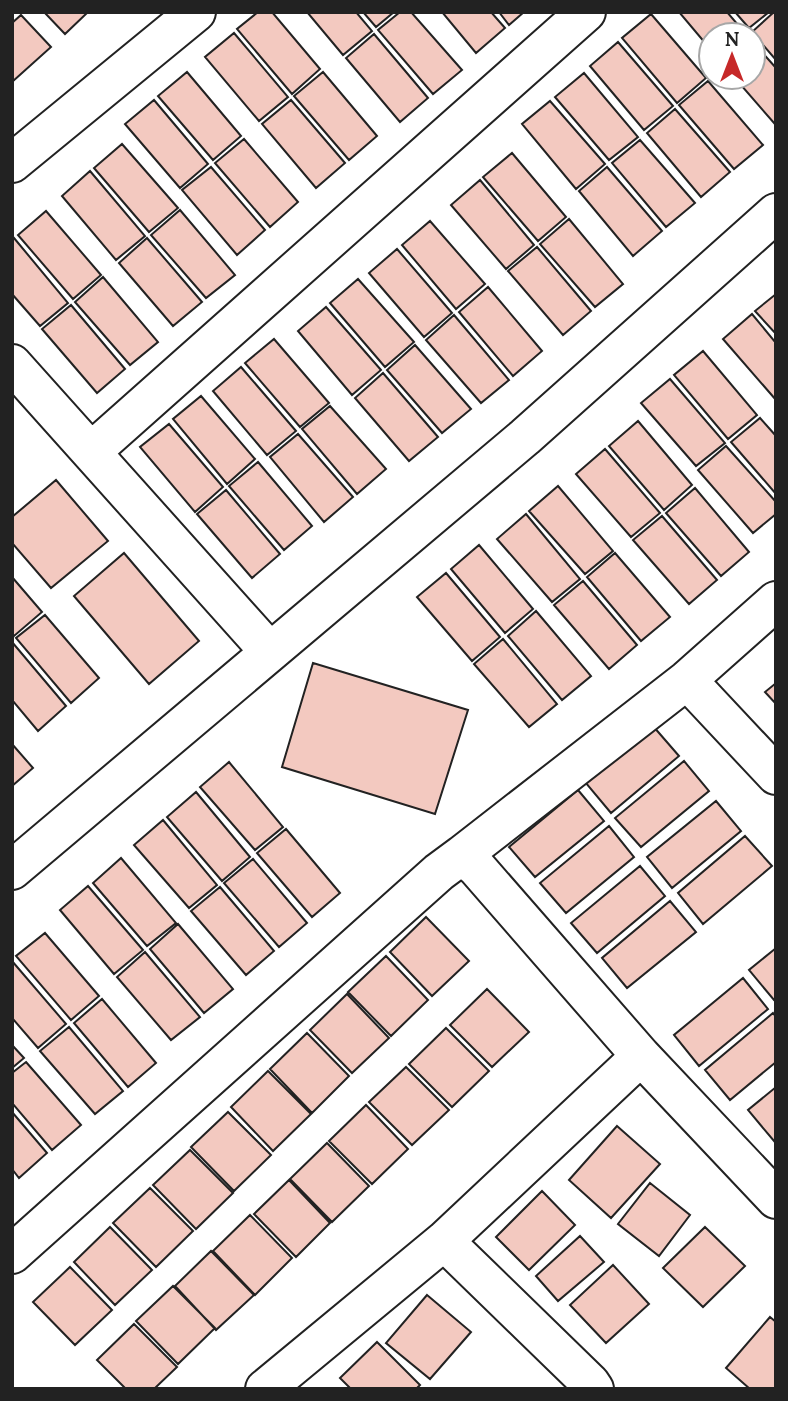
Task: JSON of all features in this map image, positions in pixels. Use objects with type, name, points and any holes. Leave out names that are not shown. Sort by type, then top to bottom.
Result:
[{"type":"street","points":[[12,163],[196,12]]},
{"type":"street","points":[[91,452],[586,12]]},
{"type":"street","points":[[12,870],[525,437],[776,212]]},
{"type":"street","points":[[12,364],[270,652]]},
{"type":"street","points":[[12,1254],[439,872],[687,680],[776,601]]},
{"type":"street","points":[[687,680],[776,775]]},
{"type":"street","points":[[462,855],[477,868],[642,1056],[776,1199]]},
{"type":"street","points":[[265,1389],[444,1241],[642,1056]]},
{"type":"street","points":[[444,1241],[594,1389]]},
{"type":"building","points":[[44,12],[88,12],[65,34]]},
{"type":"building","points":[[258,12],[272,12],[320,69],[292,94],[237,29]]},
{"type":"building","points":[[307,12],[356,12],[372,31],[343,55]]},
{"type":"building","points":[[363,12],[394,12],[376,27]]},
{"type":"building","points":[[400,12],[411,12],[462,70],[433,94],[378,30]]},
{"type":"building","points":[[442,12],[491,12],[505,28],[476,53]]},
{"type":"building","points":[[499,12],[524,12],[509,25]]},
{"type":"building","points":[[679,12],[727,12],[735,21],[697,21],[697,33]]},
{"type":"building","points":[[735,12],[769,12],[758,21],[743,21]]},
{"type":"building","points":[[776,12],[776,60],[767,50],[767,21],[764,21]]},
{"type":"building","points":[[651,14],[697,68],[697,86],[677,103],[622,38]]},
{"type":"building","points":[[21,15],[51,47],[12,82],[12,23]]},
{"type":"building","points":[[234,33],[288,97],[259,121],[205,57]]},
{"type":"building","points":[[374,34],[428,98],[400,122],[346,58]]},
{"type":"building","points":[[618,42],[673,106],[644,130],[590,66]]},
{"type":"building","points":[[767,58],[776,68],[774,123],[746,91],[767,91]]},
{"type":"building","points":[[187,72],[241,136],[213,160],[158,96]]},
{"type":"building","points":[[323,72],[377,136],[349,160],[294,96]]},
{"type":"building","points":[[584,73],[638,137],[609,160],[555,97]]},
{"type":"building","points":[[697,90],[717,91],[763,145],[734,169],[679,105]]},
{"type":"building","points":[[154,100],[208,164],[180,188],[125,124]]},
{"type":"building","points":[[291,100],[345,163],[316,188],[262,124]]},
{"type":"building","points":[[550,101],[605,164],[576,189],[522,124]]},
{"type":"building","points":[[675,109],[730,172],[701,197],[647,133]]},
{"type":"building","points":[[244,139],[298,202],[270,227],[215,163]]},
{"type":"building","points":[[640,140],[695,203],[666,227],[612,163]]},
{"type":"building","points":[[122,144],[178,208],[149,232],[94,168]]},
{"type":"building","points":[[512,153],[566,217],[538,241],[483,177]]},
{"type":"building","points":[[211,167],[265,230],[237,255],[182,190]]},
{"type":"building","points":[[607,167],[662,231],[633,256],[579,191]]},
{"type":"building","points":[[90,171],[145,236],[116,260],[62,196]]},
{"type":"building","points":[[480,180],[534,245],[506,269],[451,205]]},
{"type":"building","points":[[180,210],[235,275],[206,298],[151,235]]},
{"type":"building","points":[[46,211],[101,275],[73,299],[18,235]]},
{"type":"building","points":[[569,219],[623,284],[595,307],[540,244]]},
{"type":"building","points":[[430,221],[485,284],[456,309],[402,245]]},
{"type":"building","points":[[14,238],[68,303],[40,326],[12,294]]},
{"type":"building","points":[[147,238],[202,302],[173,326],[119,263]]},
{"type":"building","points":[[537,247],[591,311],[563,335],[508,271]]},
{"type":"building","points":[[397,249],[452,313],[424,337],[369,273]]},
{"type":"building","points":[[103,277],[158,342],[130,365],[75,302]]},
{"type":"building","points":[[358,279],[414,342],[385,367],[330,303]]},
{"type":"building","points":[[488,287],[542,351],[513,376],[459,312]]},
{"type":"building","points":[[776,294],[776,334],[755,311]]},
{"type":"building","points":[[71,305],[125,369],[97,393],[42,329]]},
{"type":"building","points":[[326,307],[381,370],[352,395],[298,331]]},
{"type":"building","points":[[752,314],[776,343],[776,400],[723,339]]},
{"type":"building","points":[[454,315],[509,380],[481,403],[426,340]]},
{"type":"building","points":[[274,339],[329,403],[300,427],[245,363]]},
{"type":"building","points":[[415,345],[471,409],[442,433],[387,370]]},
{"type":"building","points":[[703,351],[757,415],[728,439],[674,375]]},
{"type":"building","points":[[241,367],[296,431],[267,455],[213,391]]},
{"type":"building","points":[[383,373],[438,437],[409,461],[355,398]]},
{"type":"building","points":[[670,379],[725,443],[696,466],[641,403]]},
{"type":"building","points":[[201,396],[255,459],[227,484],[173,419]]},
{"type":"building","points":[[330,406],[386,469],[357,494],[302,429]]},
{"type":"building","points":[[760,418],[776,436],[776,494],[731,442]]},
{"type":"building","points":[[638,421],[692,485],[664,510],[609,446]]},
{"type":"building","points":[[169,424],[223,487],[195,512],[140,447]]},
{"type":"building","points":[[298,434],[353,497],[324,522],[270,457]]},
{"type":"building","points":[[726,446],[776,502],[776,514],[753,533],[698,470]]},
{"type":"building","points":[[605,449],[660,513],[631,537],[576,474]]},
{"type":"building","points":[[258,462],[312,526],[284,550],[229,486]]},
{"type":"building","points":[[56,480],[108,541],[51,588],[12,543],[12,517]]},
{"type":"building","points":[[558,486],[613,551],[585,574],[529,511]]},
{"type":"building","points":[[695,488],[749,552],[721,576],[666,513]]},
{"type":"building","points":[[226,490],[280,554],[252,578],[197,514]]},
{"type":"building","points":[[526,514],[580,579],[552,602],[497,539]]},
{"type":"building","points":[[662,516],[717,580],[689,604],[633,540]]},
{"type":"building","points":[[479,545],[533,609],[505,633],[451,569]]},
{"type":"building","points":[[124,553],[199,641],[149,684],[74,596]]},
{"type":"building","points":[[615,553],[670,617],[641,641],[587,577]]},
{"type":"building","points":[[446,573],[500,637],[472,661],[417,597]]},
{"type":"building","points":[[12,577],[42,612],[14,636],[12,634]]},
{"type":"building","points":[[583,581],[637,645],[609,669],[554,605]]},
{"type":"building","points":[[536,611],[591,676],[562,700],[508,636]]},
{"type":"building","points":[[45,615],[99,678],[71,703],[16,638]]},
{"type":"building","points":[[503,639],[557,704],[529,727],[474,664]]},
{"type":"building","points":[[12,642],[66,706],[38,731],[12,700]]},
{"type":"building","points":[[313,663],[468,710],[435,814],[282,767]]},
{"type":"building","points":[[776,683],[776,704],[765,692]]},
{"type":"building","points":[[653,726],[679,756],[611,813],[585,782]]},
{"type":"building","points":[[12,744],[33,768],[12,786]]},
{"type":"building","points":[[684,761],[709,791],[641,847],[615,818]]},
{"type":"building","points":[[229,762],[283,827],[255,850],[200,787]]},
{"type":"building","points":[[578,790],[604,821],[535,877],[509,847]]},
{"type":"building","points":[[196,792],[250,857],[222,881],[167,817]]},
{"type":"building","points":[[716,801],[741,831],[672,888],[647,857]]},
{"type":"building","points":[[163,820],[217,885],[189,908],[134,845]]},
{"type":"building","points":[[609,826],[634,857],[566,913],[540,883]]},
{"type":"building","points":[[286,829],[340,893],[312,917],[257,853]]},
{"type":"building","points":[[745,836],[772,866],[703,924],[678,893]]},
{"type":"building","points":[[121,858],[176,923],[147,946],[93,883]]},
{"type":"building","points":[[253,859],[307,923],[279,947],[224,883]]},
{"type":"building","points":[[640,866],[665,896],[597,953],[571,923]]},
{"type":"building","points":[[88,886],[143,950],[114,974],[60,910]]},
{"type":"building","points":[[220,887],[274,951],[246,975],[191,911]]},
{"type":"building","points":[[670,901],[696,932],[627,988],[602,958]]},
{"type":"building","points":[[426,917],[469,961],[432,996],[390,952]]},
{"type":"building","points":[[178,924],[233,989],[204,1013],[150,949]]},
{"type":"building","points":[[45,933],[99,996],[71,1020],[16,956]]},
{"type":"building","points":[[776,948],[776,999],[774,1000],[749,970]]},
{"type":"building","points":[[145,952],[200,1017],[171,1040],[117,977]]},
{"type":"building","points":[[386,956],[428,1000],[391,1036],[348,992]]},
{"type":"building","points":[[12,961],[66,1024],[38,1048],[12,1018]]},
{"type":"building","points":[[743,978],[768,1009],[699,1066],[674,1035]]},
{"type":"building","points":[[487,989],[529,1032],[492,1067],[450,1025]]},
{"type":"building","points":[[347,994],[389,1038],[352,1073],[310,1030]]},
{"type":"building","points":[[102,999],[156,1063],[128,1087],[74,1023]]},
{"type":"building","points":[[773,1013],[776,1017],[776,1062],[730,1100],[705,1070]]},
{"type":"building","points":[[69,1027],[123,1091],[95,1114],[40,1051]]},
{"type":"building","points":[[446,1028],[489,1071],[452,1107],[409,1064]]},
{"type":"building","points":[[307,1033],[349,1076],[312,1113],[270,1069]]},
{"type":"building","points":[[12,1045],[24,1058],[12,1068]]},
{"type":"building","points":[[26,1062],[81,1125],[52,1150],[12,1103],[12,1073]]},
{"type":"building","points":[[406,1067],[449,1110],[412,1145],[369,1102]]},
{"type":"building","points":[[268,1071],[311,1114],[273,1151],[231,1107]]},
{"type":"building","points":[[776,1087],[776,1139],[774,1141],[748,1110]]},
{"type":"building","points":[[366,1105],[408,1149],[372,1184],[329,1141]]},
{"type":"building","points":[[12,1112],[47,1153],[19,1178],[12,1169]]},
{"type":"building","points":[[228,1112],[271,1155],[234,1191],[191,1147]]},
{"type":"building","points":[[617,1126],[660,1164],[611,1218],[569,1180]]},
{"type":"building","points":[[327,1143],[369,1186],[332,1222],[290,1179]]},
{"type":"building","points":[[190,1150],[233,1193],[196,1229],[153,1185]]},
{"type":"building","points":[[289,1180],[330,1223],[296,1257],[254,1214]]},
{"type":"building","points":[[650,1183],[690,1215],[659,1256],[618,1224]]},
{"type":"building","points":[[150,1188],[193,1231],[156,1267],[113,1223]]},
{"type":"building","points":[[542,1191],[575,1225],[529,1270],[496,1237]]},
{"type":"building","points":[[250,1215],[292,1258],[255,1295],[213,1251]]},
{"type":"building","points":[[110,1227],[152,1270],[115,1305],[74,1262]]},
{"type":"building","points":[[705,1227],[745,1266],[703,1307],[663,1268]]},
{"type":"building","points":[[580,1236],[604,1262],[558,1301],[536,1276]]},
{"type":"building","points":[[211,1251],[254,1295],[216,1330],[175,1286]]},
{"type":"building","points":[[613,1265],[649,1304],[606,1343],[570,1305]]},
{"type":"building","points":[[70,1267],[112,1310],[75,1345],[33,1302]]},
{"type":"building","points":[[173,1286],[215,1328],[178,1364],[136,1321]]},
{"type":"building","points":[[427,1295],[471,1332],[430,1379],[386,1343]]},
{"type":"building","points":[[770,1317],[776,1322],[776,1389],[750,1389],[726,1368]]},
{"type":"building","points":[[134,1324],[177,1367],[154,1389],[126,1389],[97,1360]]},
{"type":"building","points":[[377,1342],[420,1385],[416,1389],[351,1389],[340,1378]]}]
